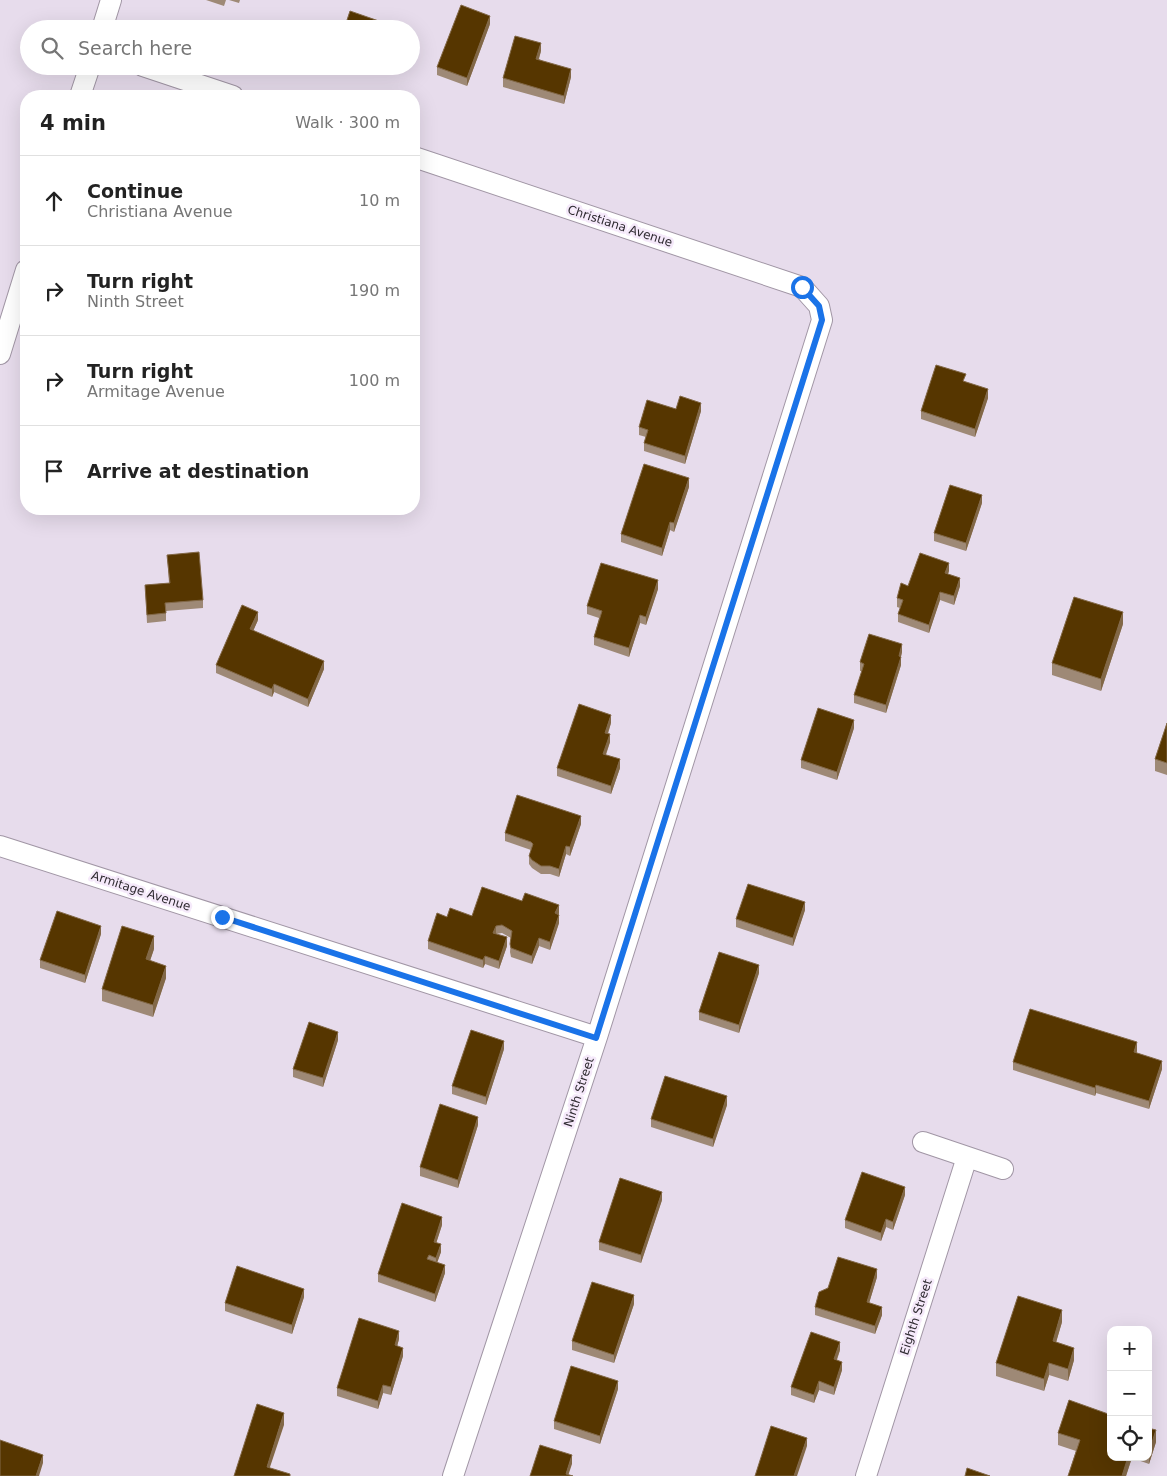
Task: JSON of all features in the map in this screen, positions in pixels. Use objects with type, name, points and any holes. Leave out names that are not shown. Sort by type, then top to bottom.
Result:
[{"type":"street","points":[[105,20],[111,0]]},
{"type":"street","points":[[82,90],[87,75]]},
{"type":"street","points":[[171,75],[215,90]]},
{"type":"street","name":"Christiana Avenue","points":[[420,159],[802,287],[819,306]]},
{"type":"street","points":[[0,354],[20,289]]},
{"type":"street","name":"Ninth Street","points":[[453,1476],[596,1038],[822,320],[819,306]]},
{"type":"street","name":"Armitage Avenue","points":[[0,846],[596,1038]]},
{"type":"street","points":[[923,1142],[1003,1169]]},
{"type":"street","name":"Eighth Street","points":[[866,1476],[967,1157]]},
{"type":"building","points":[[461,5],[490,16],[467,78],[437,67]]},
{"type":"building","points":[[350,11],[376,20],[347,20]]},
{"type":"building","points":[[515,36],[541,43],[536,59],[571,69],[564,96],[503,78]]},
{"type":"building","points":[[936,365],[966,374],[963,381],[988,389],[975,429],[921,411]]},
{"type":"building","points":[[680,396],[701,403],[685,456],[644,443],[648,430],[639,427],[647,400],[676,409]]},
{"type":"building","points":[[644,464],[689,478],[674,523],[670,522],[662,548],[621,534]]},
{"type":"building","points":[[950,485],[982,495],[966,543],[934,533]]},
{"type":"building","points":[[199,552],[203,600],[165,603],[166,613],[147,615],[145,585],[170,583],[167,555]]},
{"type":"building","points":[[920,553],[949,563],[945,573],[960,578],[954,596],[940,592],[929,625],[898,614],[903,600],[897,598],[901,583],[908,586]]},
{"type":"building","points":[[601,563],[658,580],[646,617],[640,615],[629,648],[594,637],[602,611],[587,606]]},
{"type":"building","points":[[1074,597],[1123,612],[1101,679],[1052,663]]},
{"type":"building","points":[[242,605],[258,612],[250,629],[324,661],[308,699],[274,684],[272,689],[216,665]]},
{"type":"building","points":[[869,634],[902,644],[899,656],[901,657],[886,705],[854,695],[864,664],[860,662]]},
{"type":"building","points":[[579,704],[611,715],[605,733],[610,734],[603,754],[620,759],[611,786],[557,768]]},
{"type":"building","points":[[818,708],[854,720],[837,772],[801,760]]},
{"type":"building","points":[[1167,723],[1167,763],[1155,759]]},
{"type":"building","points":[[517,795],[581,816],[570,847],[566,846],[559,869],[541,866],[532,860],[529,856],[533,844],[531,842],[505,833]]},
{"type":"building","points":[[748,884],[805,902],[793,938],[736,919]]},
{"type":"building","points":[[482,887],[522,901],[525,893],[559,905],[555,913],[559,915],[550,942],[539,938],[532,956],[511,948],[512,931],[502,925],[496,926],[493,933],[507,937],[499,961],[485,956],[483,960],[428,941],[437,913],[447,917],[450,908],[472,916]]},
{"type":"building","points":[[57,911],[101,926],[85,975],[40,960]]},
{"type":"building","points":[[122,926],[154,936],[146,959],[166,966],[153,1005],[102,989]]},
{"type":"building","points":[[719,952],[759,965],[739,1025],[699,1012]]},
{"type":"building","points":[[1030,1009],[1137,1042],[1134,1052],[1162,1061],[1149,1101],[1096,1085],[1095,1088],[1013,1062]]},
{"type":"building","points":[[309,1022],[338,1032],[323,1078],[293,1069]]},
{"type":"building","points":[[471,1030],[504,1041],[486,1097],[452,1086]]},
{"type":"building","points":[[665,1076],[727,1096],[713,1139],[651,1119]]},
{"type":"building","points":[[440,1104],[478,1117],[458,1180],[420,1167]]},
{"type":"building","points":[[862,1172],[905,1187],[893,1222],[886,1219],[881,1233],[845,1220]]},
{"type":"building","points":[[620,1178],[662,1192],[641,1255],[599,1242]]},
{"type":"building","points":[[402,1203],[442,1217],[434,1242],[441,1244],[436,1258],[429,1255],[427,1259],[445,1265],[435,1294],[378,1274]]},
{"type":"building","points":[[838,1257],[877,1269],[867,1302],[882,1307],[875,1326],[815,1307],[819,1292],[828,1288]]},
{"type":"building","points":[[237,1266],[304,1289],[292,1325],[225,1303]]},
{"type":"building","points":[[592,1282],[634,1295],[614,1355],[572,1341]]},
{"type":"building","points":[[1018,1296],[1062,1310],[1053,1341],[1074,1348],[1068,1369],[1049,1363],[1044,1379],[996,1363]]},
{"type":"building","points":[[359,1318],[399,1331],[395,1345],[403,1348],[391,1387],[383,1385],[378,1401],[337,1388]]},
{"type":"building","points":[[811,1332],[840,1342],[834,1359],[842,1362],[834,1387],[819,1381],[814,1395],[791,1387]]},
{"type":"building","points":[[571,1366],[618,1381],[600,1436],[554,1421]]},
{"type":"building","points":[[1069,1400],[1107,1414],[1107,1461],[1127,1461],[1122,1476],[1068,1476],[1080,1440],[1058,1433]]},
{"type":"building","points":[[257,1404],[284,1413],[267,1467],[290,1474],[290,1476],[234,1476]]},
{"type":"building","points":[[771,1426],[807,1438],[794,1476],[755,1476]]},
{"type":"building","points":[[1152,1429],[1156,1430],[1152,1443]]},
{"type":"building","points":[[0,1440],[43,1455],[36,1476],[0,1476]]},
{"type":"building","points":[[540,1445],[572,1455],[566,1474],[573,1476],[530,1476]]},
{"type":"building","points":[[967,1468],[990,1476],[965,1476]]},
{"type":"route","points":[[222,917],[596,1038],[822,320],[819,306],[802,287]]}]
